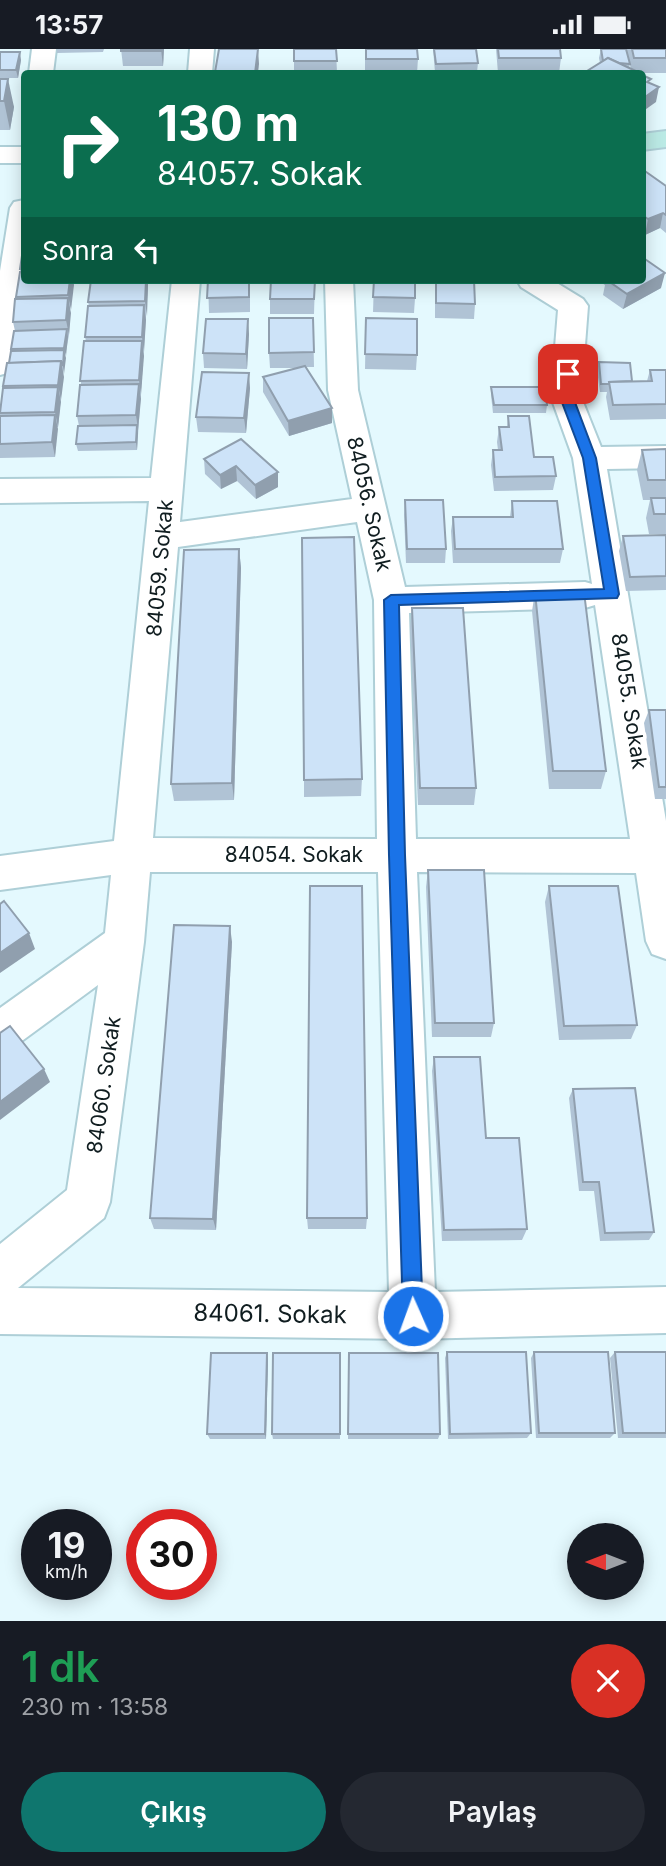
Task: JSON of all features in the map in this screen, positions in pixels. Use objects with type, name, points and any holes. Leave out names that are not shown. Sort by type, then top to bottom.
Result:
[{"type":"street","points":[[41,70],[44,49]]},
{"type":"street","points":[[200,70],[202,49]]},
{"type":"street","points":[[646,142],[666,139]]},
{"type":"street","points":[[0,155],[21,155]]},
{"type":"street","points":[[646,164],[666,166]]},
{"type":"street","points":[[0,365],[7,277],[21,220]]},
{"type":"street","name":"84059. Sokak","points":[[132,855],[186,284]]},
{"type":"street","name":"84056. Sokak","points":[[339,284],[343,390],[391,600],[413,1316]]},
{"type":"street","name":"84055. Sokak","points":[[537,284],[573,306],[566,397],[589,458],[660,856],[666,941]]},
{"type":"street","points":[[589,458],[666,457]]},
{"type":"street","points":[[0,491],[167,489]]},
{"type":"street","points":[[163,537],[371,508]]},
{"type":"street","points":[[391,600],[612,594]]},
{"type":"street","name":"84054. Sokak","points":[[0,873],[132,855],[660,856]]},
{"type":"street","name":"84060. Sokak","points":[[0,1273],[88,1202],[124,942],[132,855]]},
{"type":"street","points":[[0,1032],[124,942]]},
{"type":"street","name":"84061. Sokak","points":[[0,1311],[413,1316],[666,1310]]},
{"type":"building","points":[[161,49],[161,51],[121,51]]},
{"type":"building","points":[[219,49],[258,49],[255,70],[215,70]]},
{"type":"building","points":[[294,49],[336,49],[337,61],[294,61]]},
{"type":"building","points":[[366,49],[417,49],[418,59],[366,59]]},
{"type":"building","points":[[434,49],[476,49],[478,63],[436,64]]},
{"type":"building","points":[[498,49],[560,49],[561,58],[499,58]]},
{"type":"building","points":[[601,49],[626,49],[630,64],[608,58],[603,61]]},
{"type":"building","points":[[632,49],[666,49],[666,58],[634,58]]},
{"type":"building","points":[[0,52],[20,52],[16,70],[0,70]]},
{"type":"building","points":[[608,58],[634,70],[589,70]]},
{"type":"building","points":[[646,77],[651,79],[647,82],[659,87],[646,96]]},
{"type":"building","points":[[0,79],[8,79],[4,101],[0,101]]},
{"type":"building","points":[[646,172],[666,186],[666,215],[663,213],[648,219]]},
{"type":"building","points":[[646,260],[665,273],[646,284]]},
{"type":"building","points":[[20,272],[21,284],[69,284],[68,295],[16,297]]},
{"type":"building","points":[[90,284],[146,284],[145,301],[88,302]]},
{"type":"building","points":[[208,284],[249,284],[249,297],[207,298]]},
{"type":"building","points":[[271,284],[315,284],[314,299],[270,299]]},
{"type":"building","points":[[374,284],[415,284],[415,298],[373,297]]},
{"type":"building","points":[[436,284],[474,284],[475,304],[436,303]]},
{"type":"building","points":[[613,284],[645,284],[627,294]]},
{"type":"building","points":[[68,298],[66,320],[13,322],[15,299]]},
{"type":"building","points":[[144,305],[142,337],[85,337],[88,306]]},
{"type":"building","points":[[269,318],[313,318],[314,352],[269,353]]},
{"type":"building","points":[[366,318],[417,319],[417,355],[365,354]]},
{"type":"building","points":[[206,319],[248,319],[246,354],[203,353]]},
{"type":"building","points":[[67,329],[64,348],[11,349],[14,331]]},
{"type":"building","points":[[84,341],[142,341],[139,380],[80,381]]},
{"type":"building","points":[[64,350],[63,366],[61,361],[9,363],[11,351]]},
{"type":"building","points":[[61,361],[58,385],[3,386],[7,363]]},
{"type":"building","points":[[599,362],[630,363],[632,381],[601,384]]},
{"type":"building","points":[[305,366],[332,408],[288,421],[263,377]]},
{"type":"building","points":[[650,370],[666,370],[666,404],[613,405],[609,382],[652,381]]},
{"type":"building","points":[[202,372],[249,373],[244,418],[196,417]]},
{"type":"building","points":[[139,384],[136,415],[77,416],[80,385]]},
{"type":"building","points":[[58,387],[55,412],[0,413],[3,388]]},
{"type":"building","points":[[491,387],[545,387],[547,405],[494,405]]},
{"type":"building","points":[[55,415],[52,442],[0,444],[0,416]]},
{"type":"building","points":[[508,416],[529,416],[534,457],[553,457],[556,476],[495,477],[493,450],[502,450],[499,427],[509,427]]},
{"type":"building","points":[[137,425],[136,442],[76,444],[78,426]]},
{"type":"building","points":[[241,439],[278,472],[255,485],[236,466],[220,475],[204,459]]},
{"type":"building","points":[[666,449],[666,480],[648,480],[642,450]]},
{"type":"building","points":[[651,498],[666,498],[666,514],[654,514]]},
{"type":"building","points":[[405,500],[443,500],[446,549],[407,549]]},
{"type":"building","points":[[512,501],[557,501],[563,549],[455,549],[453,517],[513,517]]},
{"type":"building","points":[[666,535],[666,576],[630,577],[623,536]]},
{"type":"building","points":[[354,537],[362,779],[304,780],[302,538]]},
{"type":"building","points":[[239,549],[232,783],[171,784],[184,550]]},
{"type":"building","points":[[535,592],[584,592],[606,771],[553,771]]},
{"type":"building","points":[[412,608],[463,608],[476,788],[420,788]]},
{"type":"building","points":[[649,710],[666,710],[666,787],[659,787]]},
{"type":"building","points":[[428,870],[484,870],[494,1023],[435,1023]]},
{"type":"building","points":[[310,886],[362,886],[367,1218],[307,1218]]},
{"type":"building","points":[[549,886],[618,886],[637,1025],[564,1026]]},
{"type":"building","points":[[4,901],[29,933],[0,953],[0,904]]},
{"type":"building","points":[[174,925],[230,926],[213,1219],[150,1218]]},
{"type":"building","points":[[10,1026],[44,1069],[0,1102],[0,1033]]},
{"type":"building","points":[[434,1057],[480,1057],[486,1138],[519,1138],[527,1229],[444,1230]]},
{"type":"building","points":[[635,1088],[654,1232],[605,1233],[599,1182],[583,1182],[573,1089]]},
{"type":"building","points":[[447,1352],[526,1352],[531,1433],[450,1434]]},
{"type":"building","points":[[534,1352],[608,1352],[615,1433],[539,1433]]},
{"type":"building","points":[[615,1352],[666,1352],[666,1433],[623,1433]]},
{"type":"building","points":[[211,1353],[267,1353],[265,1434],[207,1434]]},
{"type":"building","points":[[273,1353],[340,1353],[340,1434],[272,1434]]},
{"type":"building","points":[[349,1353],[438,1353],[440,1434],[348,1434]]},
{"type":"route","points":[[413,1316],[391,600],[612,594],[589,458],[566,397],[568,374]]}]
